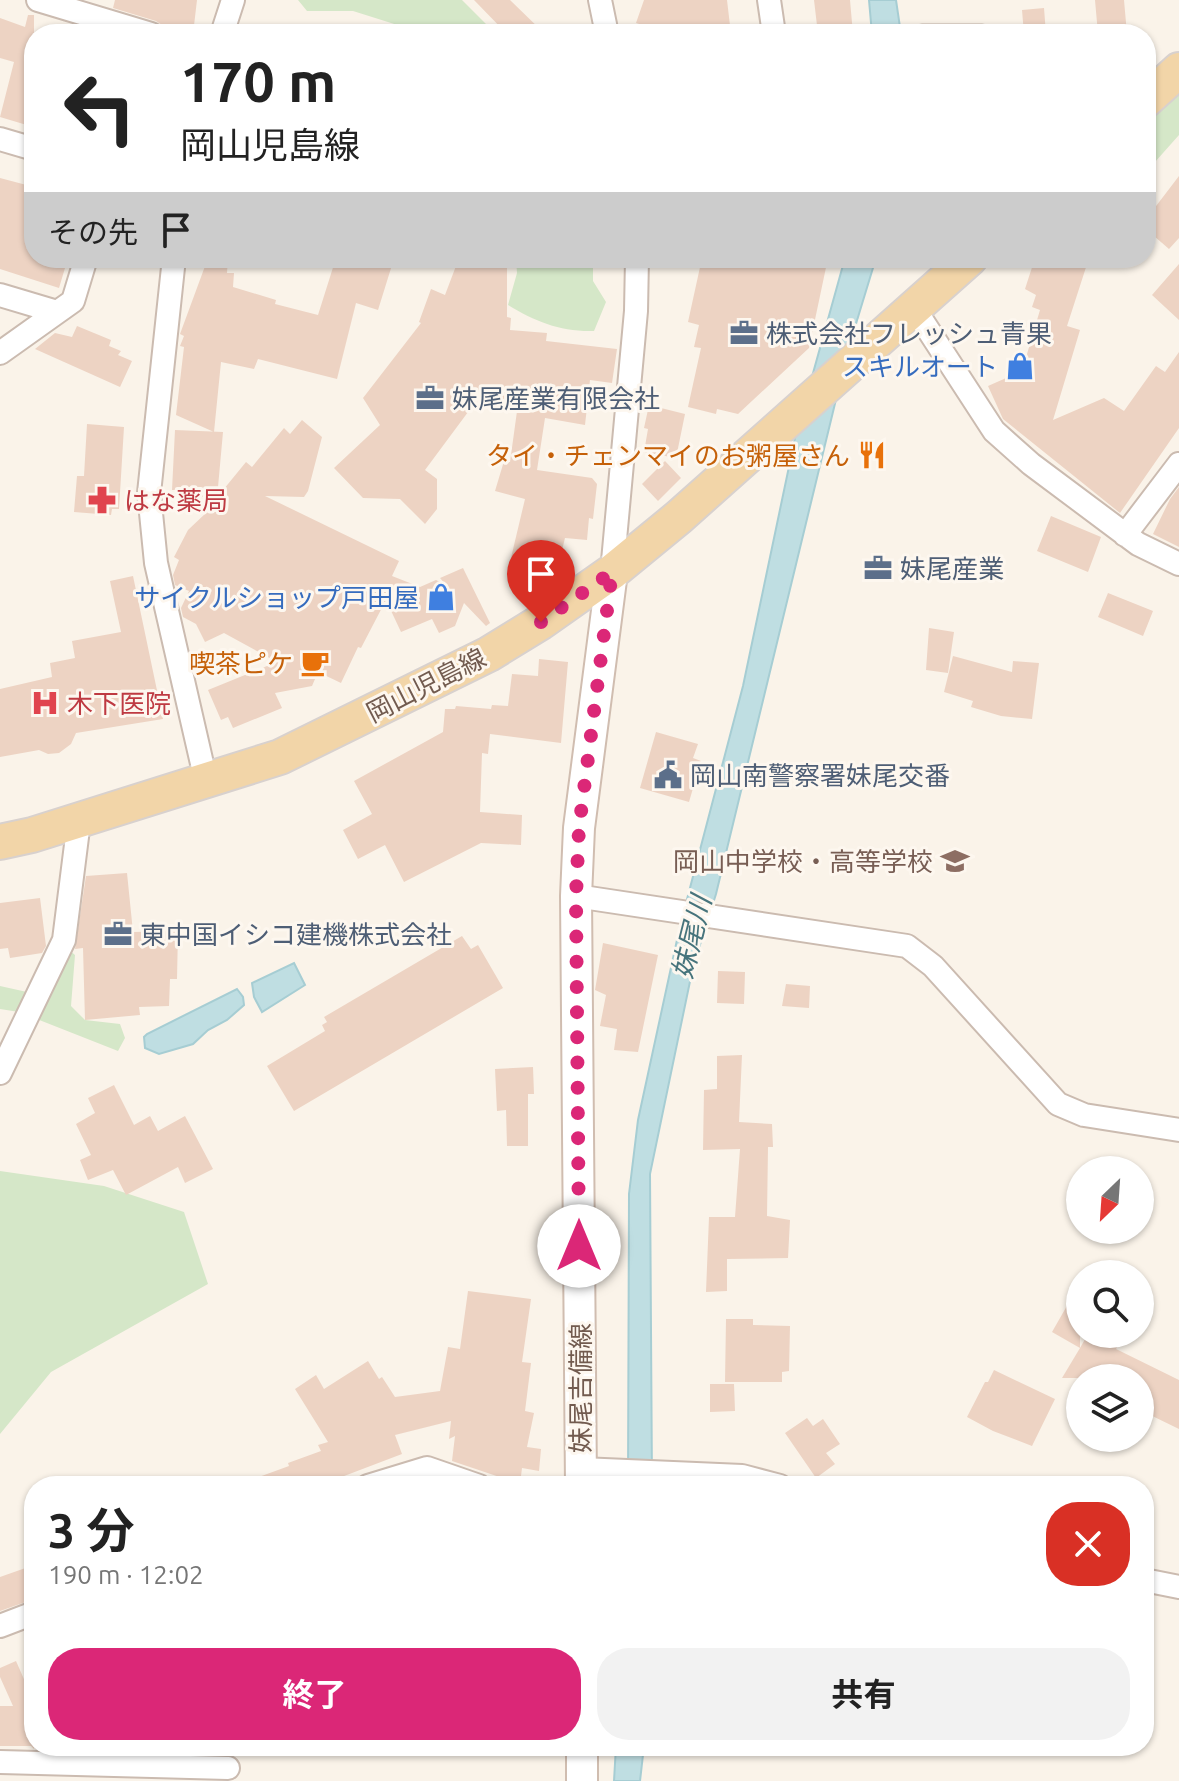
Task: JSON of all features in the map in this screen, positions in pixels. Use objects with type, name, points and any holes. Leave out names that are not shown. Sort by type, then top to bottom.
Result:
[{"type":"main road","points":[[1156,91],[1179,70]]},
{"type":"main road","name":"岡山児島線","points":[[0,842],[79,821],[280,757],[489,654],[612,572],[797,413],[956,268]]},
{"type":"main road","name":"妹尾吉備線","points":[[590,1475],[576,896],[579,828],[612,572]]},
{"type":"main road","points":[[582,1756],[582,1781]]},
{"type":"street","points":[[38,0],[64,4],[122,24]]},
{"type":"street","points":[[225,24],[233,0]]},
{"type":"street","points":[[600,0],[605,24]]},
{"type":"street","points":[[769,0],[773,24]]},
{"type":"street","points":[[0,139],[24,146]]},
{"type":"street","points":[[0,353],[73,301],[83,268]]},
{"type":"street","points":[[173,268],[149,493],[156,563],[206,781]]},
{"type":"street","points":[[612,572],[636,311],[637,268]]},
{"type":"street","points":[[0,295],[57,312]]},
{"type":"street","points":[[914,308],[994,431],[1031,464],[1125,535],[1179,564]]},
{"type":"street","points":[[1125,535],[1179,464]]},
{"type":"street","points":[[0,1073],[64,940],[79,821]]},
{"type":"street","points":[[576,896],[907,946],[933,966],[1058,1104],[1084,1115],[1179,1130]]},
{"type":"street","points":[[415,1476],[427,1468],[450,1476]]},
{"type":"street","points":[[590,1475],[683,1472],[742,1476]]},
{"type":"street","points":[[1154,1582],[1179,1587]]},
{"type":"street","points":[[0,1626],[24,1617]]},
{"type":"street","points":[[0,1762],[228,1765]]},
{"type":"green space","points":[[298,0],[462,0],[486,24],[394,24],[353,11],[307,11]]},
{"type":"green space","points":[[1179,88],[1179,135],[1156,161],[1156,110]]},
{"type":"green space","points":[[517,268],[593,268],[593,281],[606,302],[594,331],[549,325],[508,305]]},
{"type":"green space","points":[[68,949],[75,955],[71,1006],[85,1020],[120,1024],[125,1038],[118,1051],[19,1012],[0,1009],[0,986],[45,996]]},
{"type":"green space","points":[[0,1171],[104,1186],[184,1212],[208,1284],[51,1372],[0,1434]]},
{"type":"water","points":[[869,0],[896,0],[900,24],[871,24]]},
{"type":"water","name":"妹尾川","points":[[842,268],[873,268],[848,350],[716,894],[693,967],[650,1174],[652,1476],[628,1476],[629,1194],[638,1120],[680,926],[743,686],[795,438]]},
{"type":"water","points":[[294,963],[305,985],[262,1012],[254,997],[252,983]]},
{"type":"water","points":[[237,989],[244,1005],[193,1044],[159,1054],[145,1048],[144,1037],[147,1034]]},
{"type":"water","points":[[615,1756],[643,1756],[640,1781],[614,1781]]},
{"type":"building","points":[[115,0],[197,0],[194,24],[160,24],[113,8]]},
{"type":"building","points":[[474,0],[510,0],[535,24],[497,24]]},
{"type":"building","points":[[644,0],[727,0],[730,24],[636,23]]},
{"type":"building","points":[[814,0],[850,0],[852,24],[817,24]]},
{"type":"building","points":[[1095,0],[1124,0],[1126,24],[1097,24]]},
{"type":"building","points":[[1044,8],[1045,24],[1023,24],[1022,10]]},
{"type":"building","points":[[28,15],[34,15],[34,24],[26,24]]},
{"type":"building","points":[[0,18],[24,27],[24,124],[0,117],[14,62],[0,58]]},
{"type":"building","points":[[1179,176],[1179,238],[1169,249],[1156,238],[1156,206]]},
{"type":"building","points":[[0,178],[24,184],[24,268],[65,268],[59,288],[0,269]]},
{"type":"building","points":[[1179,264],[1179,320],[1152,295]]},
{"type":"building","points":[[204,268],[227,268],[227,273],[234,273],[233,287],[276,300],[275,304],[318,315],[333,268],[391,268],[378,310],[356,303],[337,379],[258,359],[254,369],[221,362],[214,432],[176,415],[184,347],[180,346],[184,336],[180,334]]},
{"type":"building","points":[[455,268],[507,268],[510,330],[547,333],[546,341],[617,349],[612,383],[590,380],[585,425],[545,418],[537,470],[592,478],[597,484],[587,540],[565,538],[557,571],[510,562],[525,499],[495,491],[504,461],[510,462],[518,404],[477,390],[471,408],[425,470],[437,479],[437,509],[425,524],[400,499],[363,498],[334,468],[380,425],[363,398],[421,323],[431,289],[445,295]]},
{"type":"building","points":[[700,268],[826,268],[809,348],[738,414],[717,409],[716,414],[688,407],[701,348],[694,347],[699,325],[688,322]]},
{"type":"building","points":[[1032,268],[1086,268],[1067,326],[1080,330],[1053,420],[1104,398],[1124,411],[1156,366],[1165,372],[1179,352],[1179,428],[1120,513],[1003,419],[988,386],[1022,371],[1040,310],[1032,307],[1036,295],[1025,289]]},
{"type":"building","points":[[77,326],[111,340],[109,346],[121,351],[118,355],[132,361],[120,387],[35,349],[55,333],[72,337]]},
{"type":"building","points":[[649,405],[685,414],[676,458],[644,452],[648,429],[644,428]]},
{"type":"building","points":[[302,420],[322,437],[308,491],[304,497],[265,496],[399,561],[392,576],[420,587],[436,580],[446,585],[440,578],[463,568],[490,623],[486,626],[464,603],[455,626],[439,633],[432,619],[401,632],[386,600],[341,683],[318,672],[312,686],[275,693],[282,708],[233,728],[228,717],[221,720],[208,690],[277,662],[224,633],[205,642],[196,624],[183,617],[181,608],[189,591],[175,585],[173,575],[179,560],[174,557],[188,530],[225,495],[219,495],[246,462],[252,467],[284,428],[290,434]]},
{"type":"building","points":[[87,424],[124,427],[119,509],[112,509],[111,515],[74,512],[77,476],[84,476]]},
{"type":"building","points":[[175,430],[223,432],[217,498],[175,494],[172,490]]},
{"type":"building","points":[[665,461],[681,478],[658,501],[642,484]]},
{"type":"building","points":[[1179,487],[1179,547],[1153,534]]},
{"type":"building","points":[[1051,516],[1101,537],[1088,572],[1037,551]]},
{"type":"building","points":[[133,576],[163,719],[76,733],[71,744],[59,753],[48,754],[39,750],[0,757],[0,689],[52,677],[50,663],[75,658],[72,641],[121,632],[110,581]]},
{"type":"building","points":[[1108,593],[1153,611],[1143,636],[1098,617]]},
{"type":"building","points":[[929,628],[954,632],[948,673],[926,670]]},
{"type":"building","points":[[953,656],[1012,672],[1013,661],[1039,663],[1032,719],[1001,716],[971,707],[973,701],[944,692]]},
{"type":"building","points":[[539,659],[568,662],[561,743],[490,734],[488,754],[482,753],[480,812],[522,815],[521,845],[481,843],[404,882],[385,845],[358,859],[343,830],[372,814],[354,781],[443,732],[445,709],[455,709],[456,706],[491,709],[492,705],[508,706],[512,674],[538,676]]},
{"type":"building","points":[[656,732],[698,744],[693,758],[701,761],[689,802],[640,788]]},
{"type":"building","points":[[127,873],[133,932],[178,931],[177,979],[170,979],[169,1006],[139,1007],[140,1015],[85,1020],[83,948],[75,949],[86,876]]},
{"type":"building","points":[[40,898],[46,946],[42,953],[10,958],[8,948],[0,949],[0,903]]},
{"type":"building","points":[[462,936],[471,949],[478,945],[503,988],[294,1111],[267,1066],[325,1031],[322,1025],[327,1022],[324,1017]]},
{"type":"building","points":[[603,943],[658,955],[638,1052],[614,1050],[617,1029],[600,1026],[606,995],[595,990]]},
{"type":"building","points":[[718,971],[745,972],[744,1004],[717,1003]]},
{"type":"building","points":[[786,984],[810,986],[809,1008],[782,1006]]},
{"type":"building","points":[[742,1055],[739,1122],[772,1124],[773,1147],[768,1147],[767,1216],[790,1220],[788,1258],[727,1259],[727,1291],[706,1292],[709,1217],[735,1217],[740,1149],[703,1150],[704,1090],[717,1089],[717,1056]]},
{"type":"building","points":[[533,1067],[534,1094],[528,1094],[528,1146],[507,1146],[506,1110],[497,1111],[495,1069]]},
{"type":"building","points":[[114,1085],[134,1125],[150,1116],[158,1131],[185,1116],[213,1169],[185,1183],[178,1167],[126,1195],[113,1170],[88,1180],[80,1160],[91,1155],[76,1124],[95,1113],[88,1098]]},
{"type":"building","points":[[468,1291],[531,1299],[522,1362],[531,1363],[525,1411],[534,1413],[527,1447],[541,1449],[539,1471],[522,1468],[521,1476],[496,1476],[452,1461],[455,1436],[449,1439],[451,1421],[395,1435],[402,1454],[344,1476],[261,1476],[321,1451],[318,1445],[328,1442],[295,1389],[316,1375],[324,1389],[368,1361],[395,1397],[440,1391],[448,1347],[460,1349]]},
{"type":"building","points":[[1066,1308],[1066,1340],[1052,1332]]},
{"type":"building","points":[[726,1319],[753,1319],[753,1325],[790,1326],[789,1371],[782,1372],[782,1382],[725,1382]]},
{"type":"building","points":[[1080,1348],[1117,1348],[1146,1364],[1070,1364]]},
{"type":"building","points":[[1154,1368],[1179,1380],[1179,1429],[1154,1417]]},
{"type":"building","points":[[994,1370],[1055,1399],[1032,1446],[967,1417]]},
{"type":"building","points":[[710,1384],[734,1384],[735,1411],[710,1412]]},
{"type":"building","points":[[807,1418],[813,1426],[823,1419],[840,1444],[826,1453],[835,1464],[815,1476],[785,1433]]},
{"type":"building","points":[[24,1569],[24,1603],[0,1611],[0,1577]]},
{"type":"building","points":[[16,1661],[24,1679],[24,1746],[0,1746],[0,1706],[13,1706],[0,1677],[0,1668]]},
{"type":"place","name":"株式会社フレッシュ青果","points":[[744,333]]},
{"type":"place","name":"スキルオート","points":[[1020,366]]},
{"type":"place","name":"妹尾産業有限会社","points":[[430,398]]},
{"type":"place","name":"タイ・チェンマイのお粥屋さん","points":[[872,455]]},
{"type":"place","name":"はな薬局","points":[[102,500]]},
{"type":"place","name":"妹尾産業","points":[[878,568]]},
{"type":"place","name":"サイクルショップ戸田屋","points":[[441,597]]},
{"type":"place","name":"喫茶ピケ","points":[[315,663]]},
{"type":"place","name":"木下医院","points":[[45,703]]},
{"type":"place","name":"岡山南警察署妹尾交番","points":[[668,775]]},
{"type":"place","name":"岡山中学校・高等学校","points":[[955,861]]},
{"type":"place","name":"東中国イシコ建機株式会社","points":[[118,934]]},
{"type":"route","points":[[541,622],[612,572],[579,828],[576,896],[579,1246]]}]
